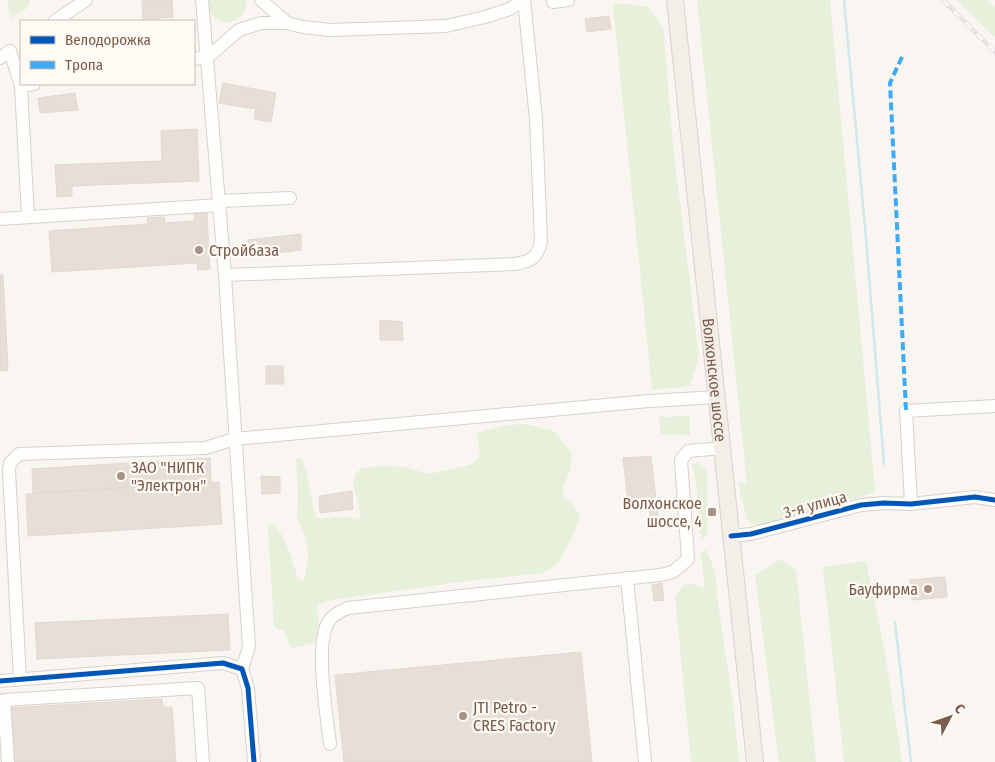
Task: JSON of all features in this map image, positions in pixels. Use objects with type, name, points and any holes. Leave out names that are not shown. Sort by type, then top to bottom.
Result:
[{"type":"main road","name":"Волхонское шоссе","points":[[675,0],[755,762]]},
{"type":"street","points":[[56,20],[86,0]]},
{"type":"street","points":[[202,0],[225,275],[249,647],[242,669],[248,688],[254,762]]},
{"type":"street","points":[[263,0],[287,23]]},
{"type":"street","points":[[195,60],[208,57],[239,30],[261,23],[287,23],[331,30],[446,26],[510,9],[523,0],[537,138],[541,241],[540,250],[535,256],[527,261],[515,264],[225,275]]},
{"type":"street","points":[[553,2],[568,0]]},
{"type":"street","points":[[11,51],[20,82]]},
{"type":"street","points":[[28,85],[21,86],[28,217]]},
{"type":"street","points":[[0,219],[290,198]]},
{"type":"street","points":[[20,679],[8,470],[10,463],[19,454],[205,448],[235,439],[649,401],[717,397]]},
{"type":"street","points":[[911,504],[906,411],[995,406]]},
{"type":"street","points":[[330,744],[322,660],[324,629],[330,619],[348,608],[660,575],[673,572],[688,559],[681,460],[688,451],[722,448]]},
{"type":"street","name":"3-я улица","points":[[731,536],[751,534],[861,505],[884,503],[911,504],[975,497],[995,500]]},
{"type":"street","points":[[627,578],[645,762]]},
{"type":"street","points":[[0,680],[223,664],[242,669]]},
{"type":"street","points":[[8,762],[4,700],[198,688],[203,762]]},
{"type":"green space","points":[[10,0],[31,0],[26,9],[11,18],[7,4]]},
{"type":"green space","points":[[207,0],[246,0],[245,9],[242,16],[236,20],[229,22],[221,21],[215,18],[210,11]]},
{"type":"green space","points":[[697,0],[830,0],[875,490],[873,493],[758,526],[752,524],[747,519],[738,482],[747,484]]},
{"type":"green space","points":[[956,0],[987,0],[995,7],[995,37]]},
{"type":"green space","points":[[617,3],[648,7],[663,27],[673,145],[699,356],[690,386],[652,390],[613,5]]},
{"type":"green space","points":[[690,416],[690,435],[661,434],[659,417]]},
{"type":"green space","points":[[526,424],[554,431],[572,453],[570,471],[563,487],[563,497],[574,505],[580,517],[558,564],[543,573],[475,580],[326,601],[317,606],[319,627],[315,643],[293,648],[289,646],[284,630],[274,626],[268,526],[274,524],[279,530],[289,550],[298,579],[304,581],[308,549],[305,534],[297,520],[296,458],[301,457],[304,465],[317,518],[351,517],[358,520],[361,516],[353,484],[356,473],[362,468],[404,467],[429,474],[469,465],[480,456],[477,433],[507,425]]},
{"type":"green space","points":[[698,462],[704,467],[707,474],[707,533],[703,539],[700,533],[696,481],[692,465]]},
{"type":"green space","points":[[706,550],[716,578],[739,762],[691,762],[675,596],[684,585],[692,584],[705,588],[701,553]]},
{"type":"green space","points":[[781,559],[796,570],[816,762],[779,762],[755,575]]},
{"type":"green space","points":[[866,561],[885,653],[902,762],[844,762],[823,567]]},
{"type":"building","points":[[142,0],[172,0],[173,17],[143,19]]},
{"type":"building","points":[[609,16],[611,29],[587,32],[585,19]]},
{"type":"building","points":[[223,83],[276,93],[271,122],[254,119],[256,109],[219,103]]},
{"type":"building","points":[[75,93],[78,110],[40,113],[38,98]]},
{"type":"building","points":[[197,129],[199,181],[72,186],[72,196],[57,197],[55,165],[162,161],[161,131]]},
{"type":"building","points":[[207,213],[210,269],[198,270],[197,263],[52,272],[49,231],[148,224],[147,218],[164,217],[165,223],[195,221],[194,214]]},
{"type":"building","points":[[301,234],[301,250],[247,256],[248,240]]},
{"type":"building","points":[[0,275],[3,275],[8,370],[0,371]]},
{"type":"building","points":[[380,320],[402,322],[403,340],[380,340]]},
{"type":"building","points":[[266,366],[283,366],[284,384],[266,384]]},
{"type":"building","points":[[651,456],[659,526],[652,527],[649,508],[629,509],[623,458]]},
{"type":"building","name":"ЗАО \"НИПК \"Электрон\"","points":[[210,458],[211,482],[33,493],[32,469]]},
{"type":"building","points":[[261,476],[280,477],[280,493],[262,494]]},
{"type":"building","points":[[219,482],[222,524],[28,536],[26,494]]},
{"type":"building","points":[[352,491],[353,509],[320,513],[319,496]]},
{"type":"building","name":"Бауфирма","points":[[945,577],[947,597],[912,600],[910,580]]},
{"type":"building","points":[[662,583],[664,600],[654,601],[652,585]]},
{"type":"building","points":[[228,614],[230,650],[37,659],[35,623]]},
{"type":"building","name":"JTI Petro - CRES Factory","points":[[581,652],[592,762],[344,762],[335,675]]},
{"type":"building","points":[[162,699],[163,707],[172,707],[176,762],[12,762],[9,708]]},
{"type":"waterway","points":[[844,0],[884,464]]},
{"type":"waterway","points":[[895,622],[911,762]]},
{"type":"railway","points":[[943,0],[995,52]]},
{"type":"marked path","points":[[902,57],[890,83],[906,411]]},
{"type":"cycle path","points":[[731,536],[751,534],[861,505],[884,503],[911,504],[975,497],[995,500]]},
{"type":"cycle path","points":[[0,681],[223,663],[242,669],[248,688],[254,762]]},
{"type":"place","name":"Стройбаза","points":[[199,250]]},
{"type":"place","name":"ЗАО \"НИПК \"Электрон\"","points":[[121,476]]},
{"type":"place","name":"Волхонское шоссе, 4","points":[[712,512]]},
{"type":"place","name":"Бауфирма","points":[[928,589]]},
{"type":"place","name":"JTI Petro - CRES Factory","points":[[463,716]]}]
